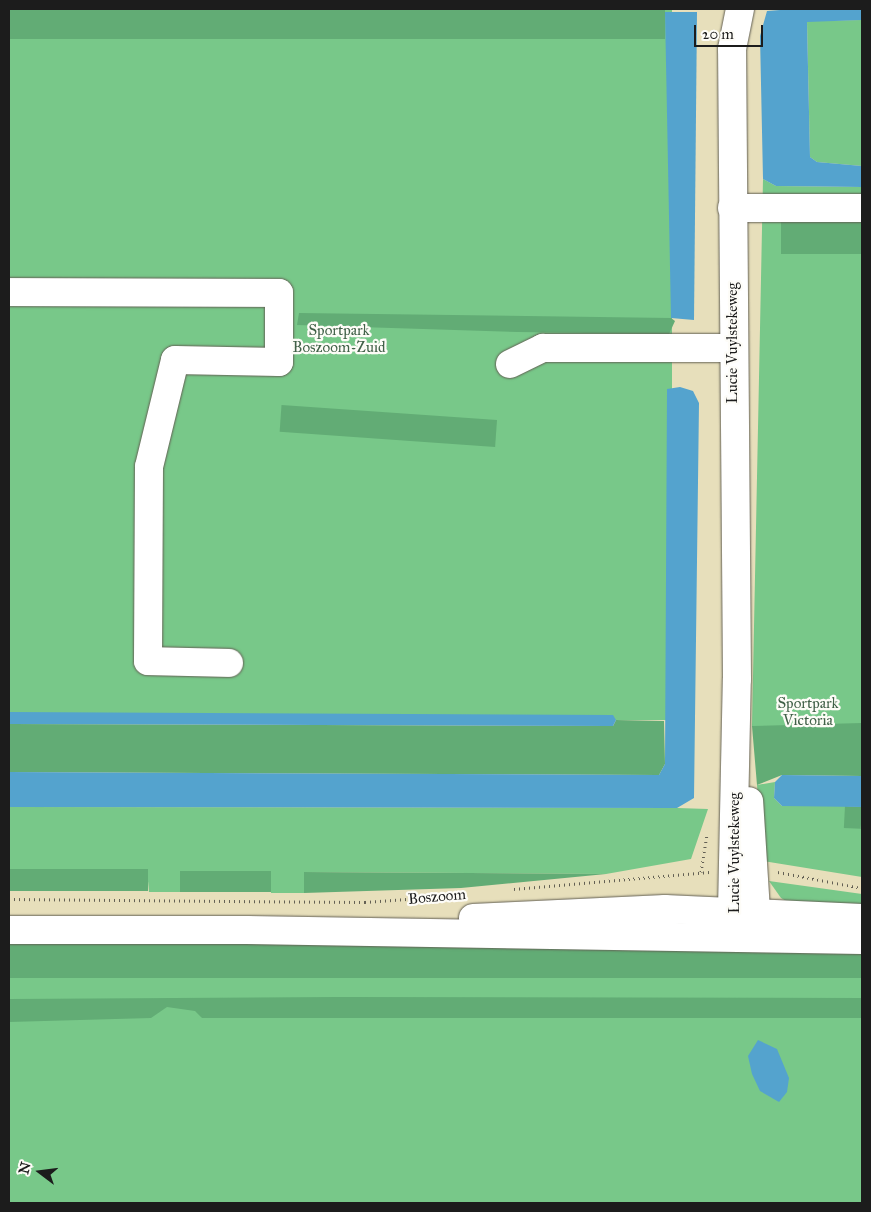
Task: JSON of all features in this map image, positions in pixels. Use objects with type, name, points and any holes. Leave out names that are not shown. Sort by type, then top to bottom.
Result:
[{"type":"main road","name":"Lucie Vuylstekeweg","points":[[740,9],[732,49],[732,208],[737,679],[744,872],[744,910],[741,941]]},
{"type":"main road","points":[[732,208],[862,208]]},
{"type":"main road","points":[[9,292],[279,293],[279,362],[175,360],[149,467],[148,661],[229,663]]},
{"type":"main road","points":[[510,364],[544,348],[733,348]]},
{"type":"main road","name":"Boszoom","points":[[247,930],[665,909],[744,910],[862,918]]},
{"type":"main road","name":"Boszoom","points":[[9,930],[247,930],[741,941],[862,940]]},
{"type":"path","points":[[508,890],[620,877],[744,872],[794,873],[862,888]]},
{"type":"path","name":"Boszoom","points":[[9,899],[365,902],[470,894]]},
{"type":"green space","name":"Sportpark Boszoom-Zuid","points":[[9,9],[672,9],[672,720],[9,720]]},
{"type":"green space","points":[[9,9],[665,9],[665,39],[9,39]]},
{"type":"green space","points":[[862,20],[862,166],[817,162],[810,157],[807,21]]},
{"type":"green space","name":"Sportpark Victoria","points":[[763,179],[776,186],[862,187],[862,776],[752,726]]},
{"type":"green space","points":[[781,220],[862,220],[862,254],[781,254]]},
{"type":"green space","points":[[299,313],[671,318],[675,321],[669,334],[518,332],[297,325]]},
{"type":"green space","points":[[282,405],[497,420],[495,447],[280,432]]},
{"type":"green space","points":[[616,720],[664,721],[665,764],[659,775],[9,772],[9,724],[613,726]]},
{"type":"green space","points":[[862,723],[862,776],[782,775],[757,785],[752,726]]},
{"type":"green space","points":[[775,782],[774,798],[782,806],[845,806],[845,828],[862,828],[862,877],[763,861],[757,785]]},
{"type":"green space","points":[[845,806],[862,807],[861,829],[844,828]]},
{"type":"green space","points":[[9,807],[708,809],[691,859],[606,874],[305,872],[304,893],[271,893],[271,872],[180,871],[180,892],[149,892],[147,870],[9,869]]},
{"type":"green space","points":[[9,869],[148,869],[148,891],[9,891]]},
{"type":"green space","points":[[180,871],[271,871],[271,892],[180,892]]},
{"type":"green space","points":[[304,872],[606,874],[461,888],[304,893]]},
{"type":"green space","points":[[769,881],[862,894],[862,908],[793,905],[781,898]]},
{"type":"green space","points":[[9,940],[862,947],[862,978],[9,978]]},
{"type":"green space","points":[[9,974],[862,974],[862,1203],[9,1203]]},
{"type":"green space","points":[[338,997],[862,998],[862,1018],[202,1018],[195,1011],[167,1007],[151,1018],[9,1022],[9,999]]},
{"type":"water","points":[[862,9],[862,20],[807,22],[810,157],[817,162],[862,166],[862,187],[776,186],[763,179],[760,36],[767,11]]},
{"type":"water","points":[[665,12],[697,12],[694,320],[671,318]]},
{"type":"water","points":[[680,387],[693,391],[699,403],[694,798],[677,808],[9,807],[9,772],[659,775],[665,764],[667,389]]},
{"type":"water","points":[[9,712],[613,715],[616,720],[613,726],[9,724]]},
{"type":"water","points":[[782,775],[862,776],[862,807],[782,806],[774,798],[775,782]]},
{"type":"water","points":[[758,1040],[777,1049],[789,1078],[787,1092],[779,1102],[760,1091],[752,1074],[748,1056]]}]
